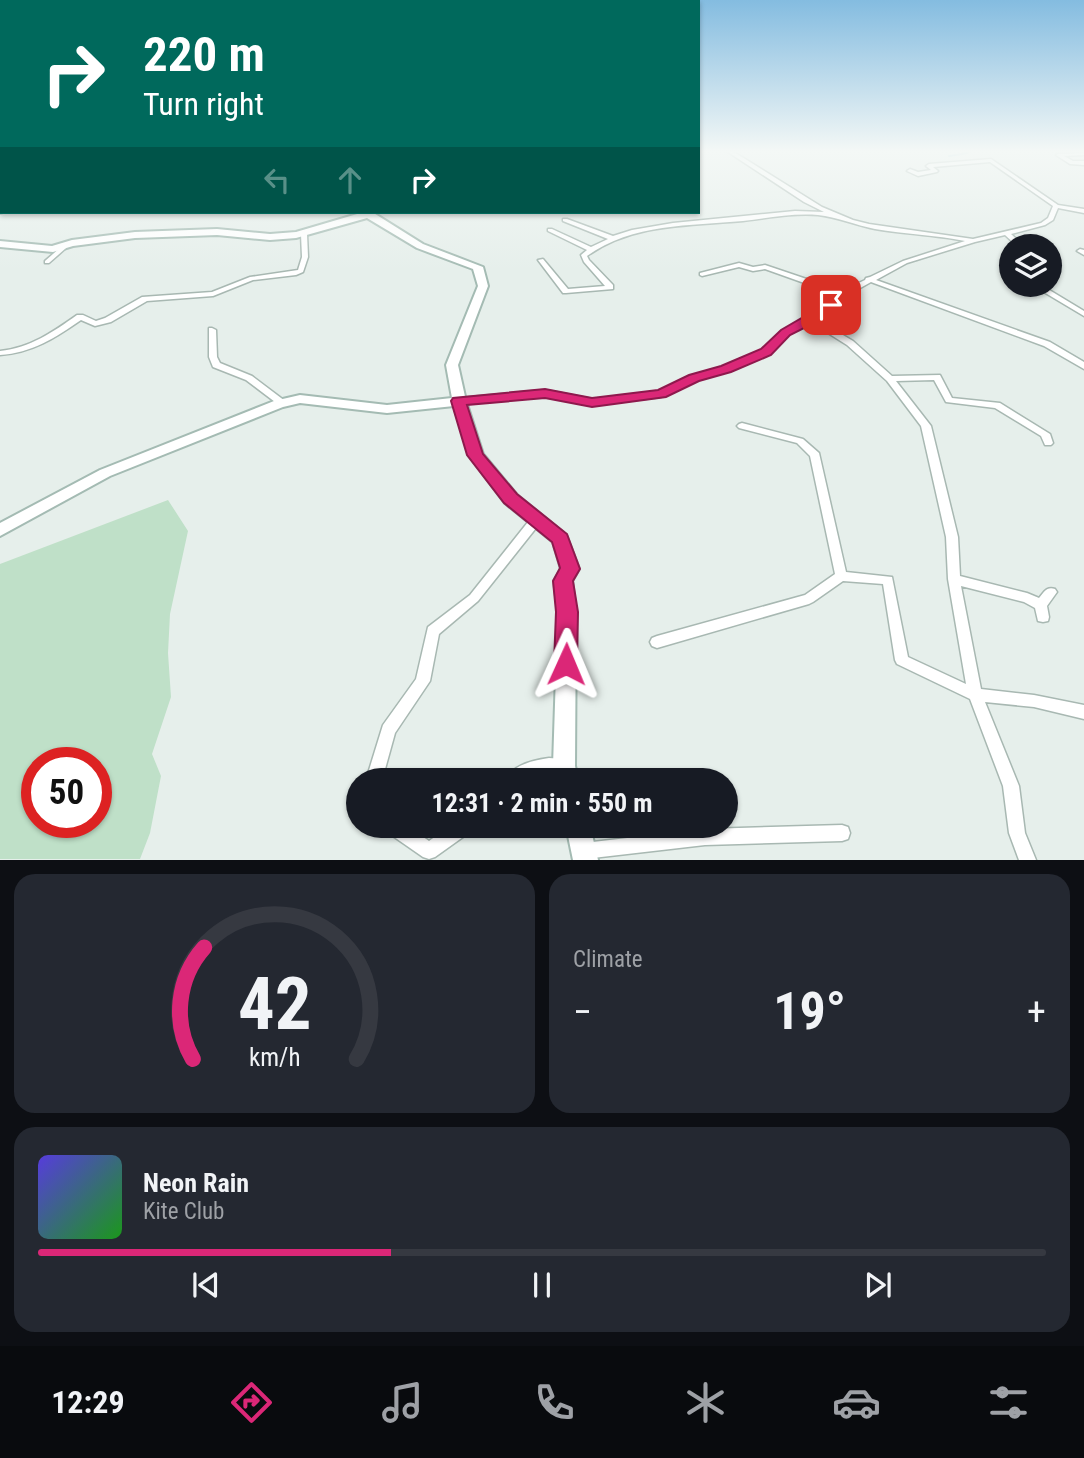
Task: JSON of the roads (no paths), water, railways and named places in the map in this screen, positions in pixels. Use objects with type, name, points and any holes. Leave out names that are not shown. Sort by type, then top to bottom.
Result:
[{"type":"main road","points":[[0,244],[63,248],[72,243],[133,234],[217,232],[270,237],[304,234],[368,214],[420,246],[478,267],[483,286],[452,365],[459,401],[475,455],[510,499],[560,539],[570,569],[563,581],[567,612],[565,768]]},
{"type":"main road","points":[[0,530],[106,473],[282,403],[300,399],[387,409],[459,401]]},
{"type":"street","points":[[790,190],[834,216]]},
{"type":"street","points":[[1036,190],[1056,206],[1084,211]]},
{"type":"street","points":[[459,401],[545,393],[592,402],[661,394],[694,378],[726,369],[766,352],[785,333],[818,316],[843,294],[867,279],[890,272],[905,262],[973,241],[1043,224],[1051,219],[1056,206]]},
{"type":"street","points":[[541,260],[566,291],[608,288],[610,287],[586,261],[584,255],[612,238],[640,230],[687,225],[704,219],[728,220],[813,212],[882,230],[954,236],[973,241]]},
{"type":"street","points":[[565,220],[612,238]]},
{"type":"street","points":[[550,230],[590,249]]},
{"type":"street","points":[[0,353],[12,353],[39,345],[80,317],[95,324],[108,320],[145,299],[213,293],[252,278],[296,273],[301,271],[305,257],[304,234]]},
{"type":"street","points":[[47,262],[63,248]]},
{"type":"street","points":[[702,274],[739,265],[753,269],[765,267],[843,294]]},
{"type":"street","points":[[867,279],[1047,344],[1084,366]]},
{"type":"street","points":[[1055,297],[1084,314]]},
{"type":"street","points":[[818,316],[823,326],[850,343],[890,379],[926,425],[952,537],[954,579],[975,695],[1011,786],[1017,833],[1028,859]]},
{"type":"street","points":[[212,330],[216,365],[249,378],[282,403]]},
{"type":"street","points":[[890,379],[937,377],[949,400],[996,405],[1045,434],[1048,443]]},
{"type":"street","points":[[742,426],[800,441],[815,455],[841,576]]},
{"type":"street","points":[[377,768],[388,730],[422,681],[433,631],[474,598],[536,520]]},
{"type":"street","points":[[657,642],[809,599],[841,576],[888,580],[902,660],[975,695],[1034,701],[1084,712]]},
{"type":"street","points":[[954,579],[1027,598],[1042,611],[1051,592]]},
{"type":"street","points":[[537,768],[546,765],[553,768]]},
{"type":"street","points":[[585,855],[705,837],[842,834]]},
{"type":"street","points":[[410,838],[429,851],[450,838]]}]
